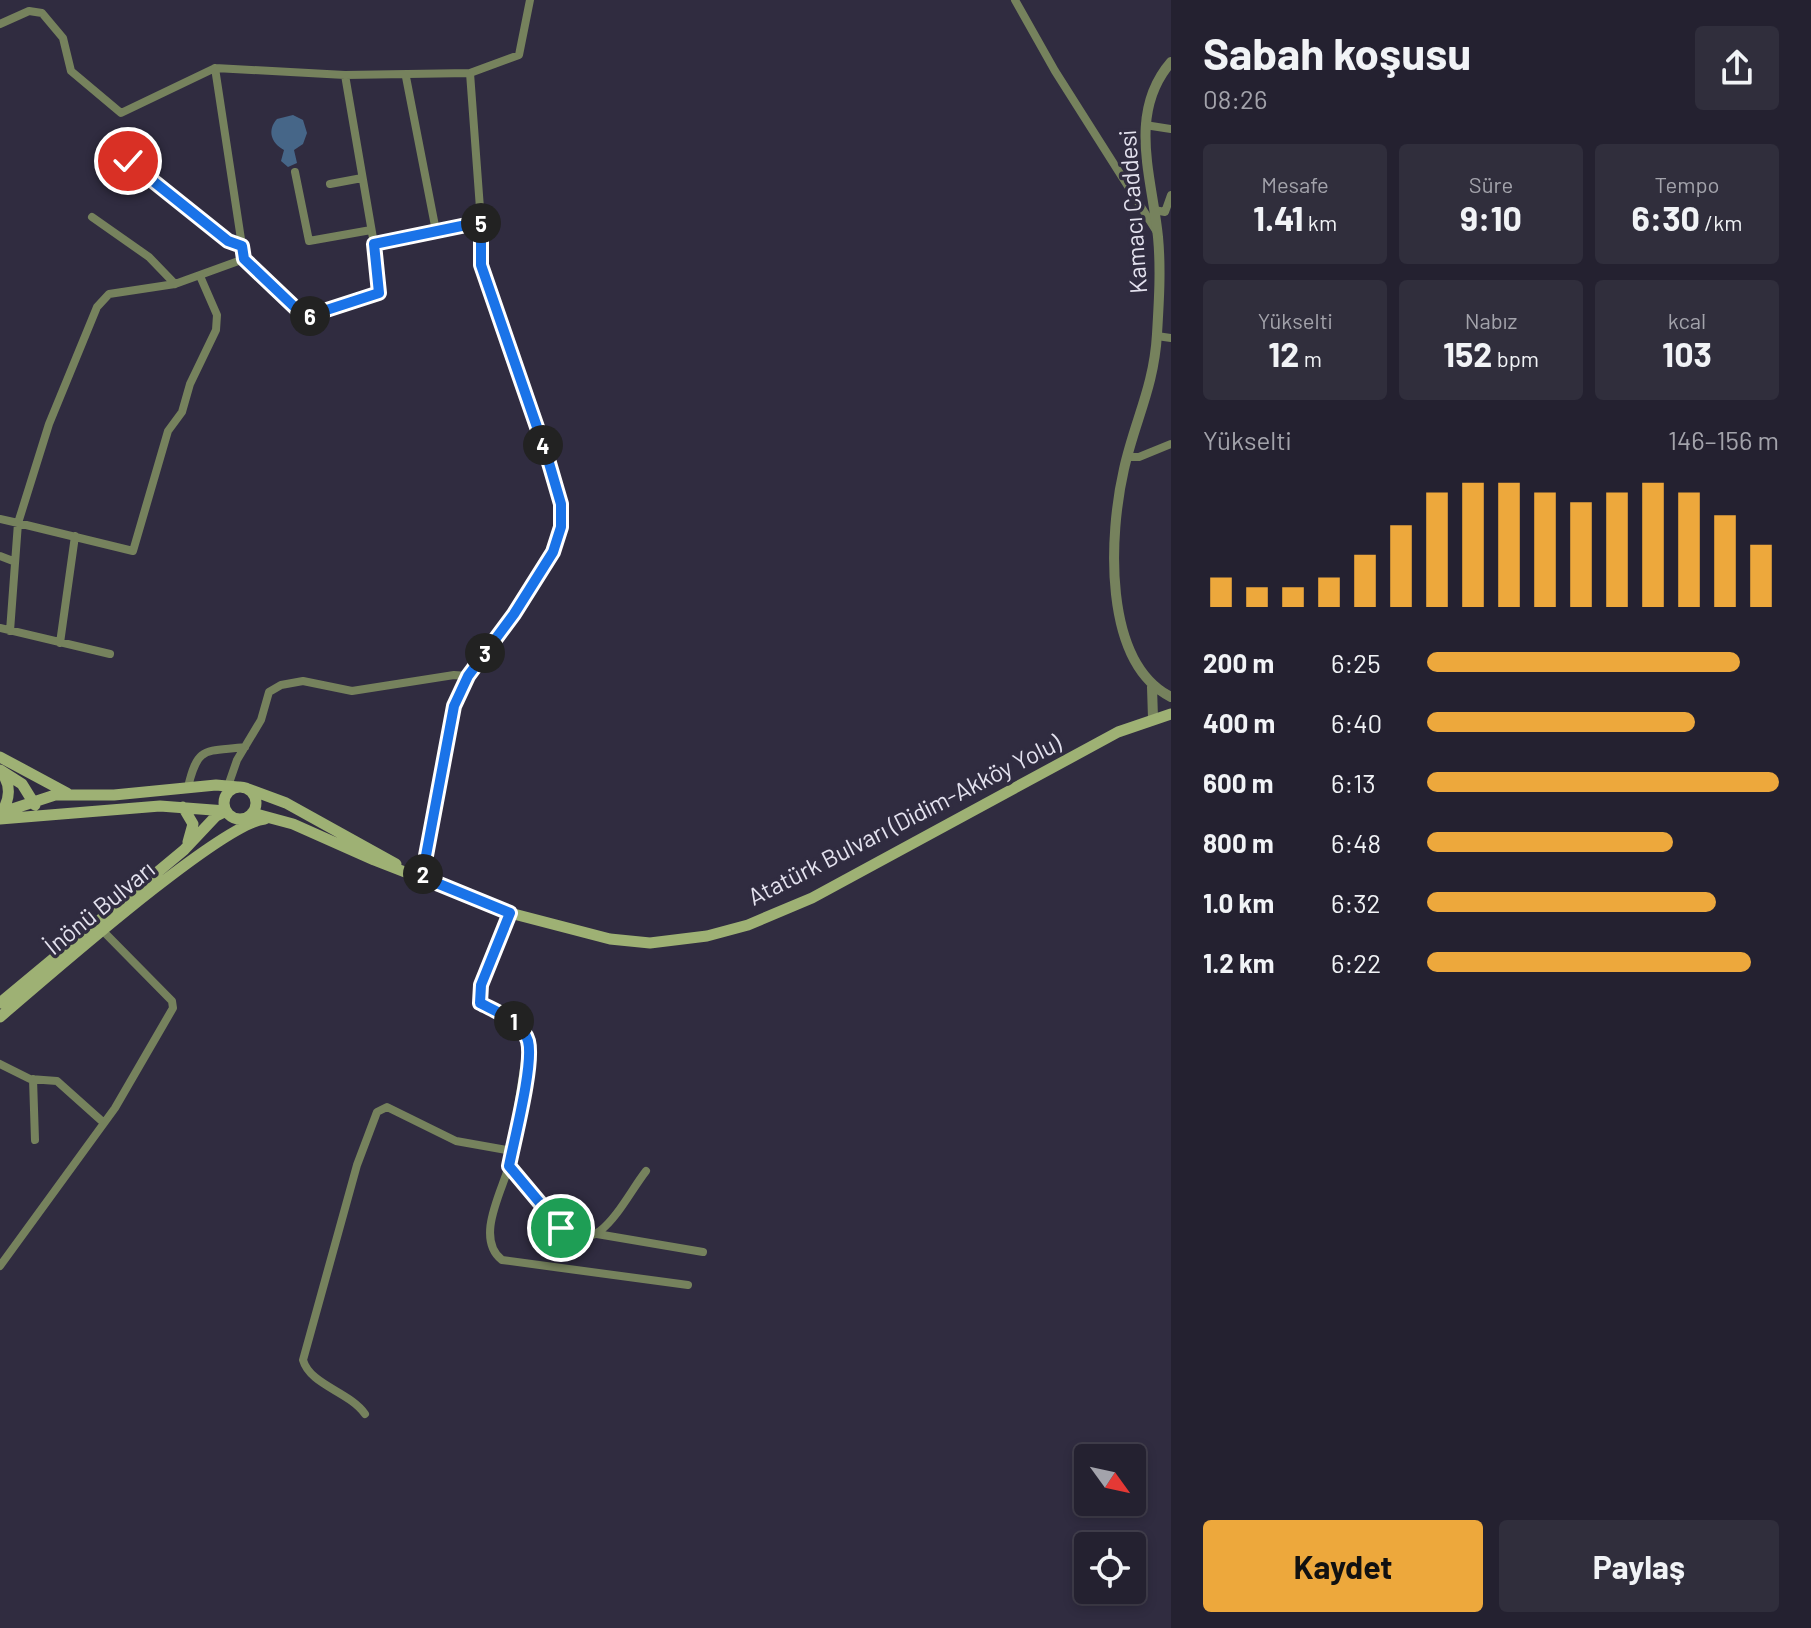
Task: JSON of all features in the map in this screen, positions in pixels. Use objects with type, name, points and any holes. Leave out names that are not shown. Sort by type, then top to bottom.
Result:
[{"type":"main road","name":"Atatürk Bulvarı (Didim-Akköy Yolu)","points":[[403,869],[510,913],[610,939],[650,943],[707,936],[748,925],[812,898],[1118,732],[1171,714]]},
{"type":"main road","points":[[0,757],[71,795],[74,803],[70,813]]},
{"type":"main road","points":[[0,771],[22,784],[44,816]]},
{"type":"main road","points":[[0,771],[9,800],[0,815]]},
{"type":"main road","points":[[0,815],[33,801],[71,795],[188,787],[238,788],[286,803],[382,853],[403,869]]},
{"type":"main road","points":[[226,811],[226,796],[238,788]]},
{"type":"main road","points":[[228,835],[256,800],[238,788]]},
{"type":"main road","points":[[0,815],[44,816],[183,807],[226,811],[273,818],[403,869]]},
{"type":"main road","points":[[183,807],[193,824],[184,850]]},
{"type":"main road","name":"İnönü Bulvarı","points":[[0,1003],[184,850],[216,816],[226,811]]},
{"type":"main road","points":[[228,835],[258,819],[273,818]]},
{"type":"main road","name":"İnönü Bulvarı","points":[[0,1017],[103,931],[228,835]]},
{"type":"street","points":[[0,24],[29,11],[42,13],[63,38],[71,71],[121,113],[215,68],[406,77],[470,73],[519,55],[530,0]]},
{"type":"street","points":[[1015,0],[1055,71],[1157,232]]},
{"type":"street","name":"Kamacı Caddesi","points":[[1153,718],[1152,687],[1125,643],[1119,609],[1115,527],[1127,457],[1148,396],[1157,336],[1157,232],[1163,212],[1145,125],[1155,85],[1171,62]]},
{"type":"street","points":[[215,68],[244,259],[305,317],[379,293],[374,244],[345,75]]},
{"type":"street","points":[[422,877],[454,706],[468,676],[514,614],[553,552],[561,527],[561,504],[547,456],[481,265],[481,222],[470,73]]},
{"type":"street","points":[[406,77],[436,231]]},
{"type":"street","points":[[1145,125],[1171,129]]},
{"type":"street","points":[[128,161],[228,241],[242,246]]},
{"type":"street","points":[[295,172],[309,241],[371,230]]},
{"type":"street","points":[[330,184],[362,178]]},
{"type":"street","points":[[1163,212],[1171,195]]},
{"type":"street","points":[[92,217],[149,257],[175,284]]},
{"type":"street","points":[[374,244],[481,222]]},
{"type":"street","points":[[1159,251],[1171,255]]},
{"type":"street","points":[[10,631],[18,523],[49,424],[97,307],[109,294],[175,284],[244,259]]},
{"type":"street","points":[[0,519],[133,551],[168,431],[182,412],[190,384],[216,330],[217,315],[200,276]]},
{"type":"street","points":[[1157,336],[1171,338]]},
{"type":"street","points":[[1127,457],[1139,457],[1171,444]]},
{"type":"street","points":[[60,643],[75,536]]},
{"type":"street","points":[[0,556],[13,561]]},
{"type":"street","points":[[0,628],[110,654]]},
{"type":"street","points":[[238,788],[245,747],[261,720],[269,692],[281,685],[303,681],[352,691],[454,675],[468,676]]},
{"type":"street","points":[[1152,687],[1171,697]]},
{"type":"street","points":[[188,787],[195,760],[205,752],[245,747]]},
{"type":"street","points":[[510,913],[481,985],[480,1003],[516,1022],[528,1042],[509,1166],[488,1235],[492,1251],[502,1260],[688,1285]]},
{"type":"street","points":[[0,1266],[104,1123],[173,1008],[172,1001],[103,931]]},
{"type":"street","points":[[0,1064],[33,1079],[57,1081],[104,1123]]},
{"type":"street","points":[[33,1079],[35,1140]]},
{"type":"street","points":[[365,1414],[352,1398],[309,1372],[303,1360],[346,1202],[377,1112],[387,1107],[456,1141],[512,1151]]},
{"type":"street","points":[[509,1166],[561,1228],[703,1252]]},
{"type":"street","points":[[597,1234],[646,1171]]},
{"type":"water","points":[[293,115],[303,120],[307,133],[303,144],[294,150],[297,163],[288,167],[281,161],[284,150],[276,144],[271,132],[277,119]]},
{"type":"route","points":[[128,161],[228,241],[242,246],[244,259],[305,317],[379,293],[374,244],[481,222],[481,265],[547,456],[561,504],[561,527],[553,552],[514,614],[468,676],[454,706],[422,877],[510,913],[481,985],[480,1003],[516,1022],[528,1042],[525,1078],[509,1166],[561,1228]]}]
